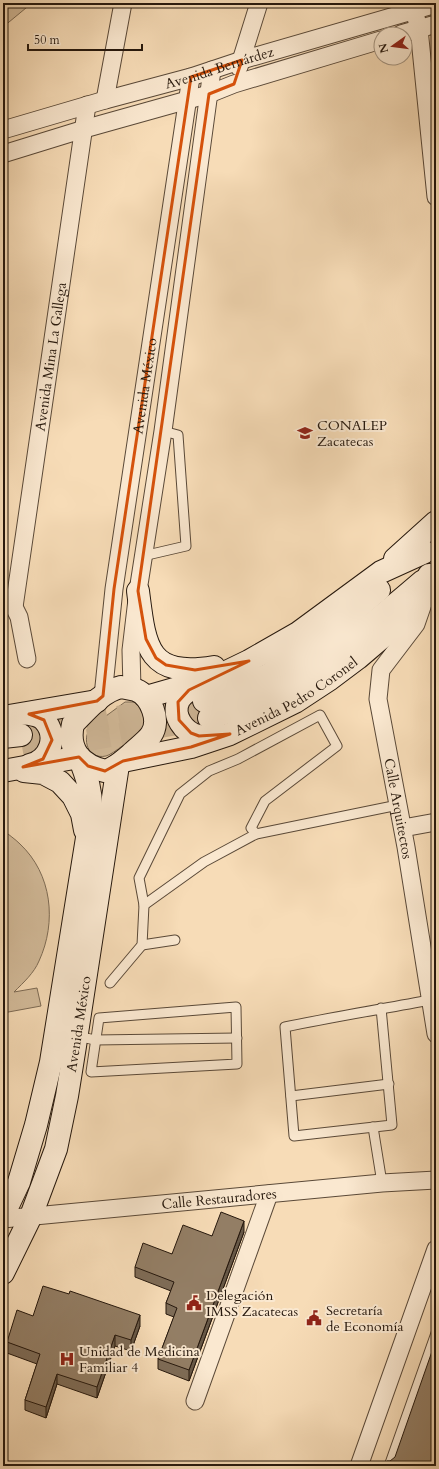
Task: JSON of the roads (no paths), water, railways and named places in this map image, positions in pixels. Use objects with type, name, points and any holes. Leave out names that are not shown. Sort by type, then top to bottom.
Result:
[{"type":"street","points":[[105,100],[123,3]]},
{"type":"street","points":[[234,84],[259,3]]},
{"type":"street","name":"Avenida Bernárdez","points":[[3,130],[87,105],[191,77],[242,60],[436,4]]},
{"type":"street","points":[[414,10],[419,29],[436,197]]},
{"type":"street","points":[[413,31],[436,24]]},
{"type":"street","name":"Avenida Bernárdez","points":[[3,154],[84,129],[209,94],[234,84],[373,42]]},
{"type":"street","name":"Avenida México","points":[[139,693],[131,650],[138,591],[162,431],[212,70]]},
{"type":"street","name":"Avenida México","points":[[100,699],[114,589],[191,77]]},
{"type":"street","name":"Avenida Mina La Gallega","points":[[8,608],[87,105]]},
{"type":"street","points":[[230,734],[199,736],[190,733],[183,728],[177,711],[178,702],[181,696],[189,690],[249,661],[298,633],[382,572],[436,522]]},
{"type":"street","points":[[382,572],[431,567]]},
{"type":"street","name":"Avenida Pedro Coronel","points":[[206,710],[242,708],[261,700],[323,662],[361,634],[431,567]]},
{"type":"street","name":"Avenida Pedro Coronel","points":[[120,763],[191,747],[230,734],[295,702],[330,679],[399,623],[431,567]]},
{"type":"street","name":"Calle Arquitectos","points":[[431,567],[416,624],[381,670],[378,699],[403,828],[436,1034]]},
{"type":"street","points":[[138,591],[142,628],[147,644],[156,658],[166,665],[181,669],[195,670],[249,661]]},
{"type":"street","points":[[8,608],[19,617],[27,659]]},
{"type":"street","points":[[139,693],[216,676]]},
{"type":"street","points":[[121,687],[139,693],[154,710],[155,721],[152,735],[120,763],[106,771],[88,766],[75,752],[72,741],[73,724],[112,689],[121,687]]},
{"type":"street","points":[[3,717],[30,714],[100,699]]},
{"type":"street","points":[[11,755],[34,764],[43,759],[49,750],[52,740],[50,729],[44,720],[39,716],[30,714]]},
{"type":"street","points":[[11,755],[79,757]]},
{"type":"street","points":[[11,755],[23,771],[43,773],[60,782],[73,796],[82,814],[86,838]]},
{"type":"street","name":"Avenida México","points":[[3,1218],[19,1182],[36,1125],[51,1062],[91,813],[92,798],[79,757]]},
{"type":"street","name":"Avenida México","points":[[3,1273],[31,1216],[56,1148],[67,1096],[86,1038],[120,763]]},
{"type":"street","points":[[403,828],[436,822]]},
{"type":"street","name":"Calle Restauradores","points":[[3,1218],[382,1183],[436,1180]]},
{"type":"street","points":[[195,1401],[269,1194]]},
{"type":"street","points":[[359,1466],[436,1249]]},
{"type":"lane","points":[[143,556],[186,546],[178,435],[162,431]]},
{"type":"lane","points":[[110,983],[142,945],[144,905],[138,878],[180,794],[209,771],[238,759],[320,714],[337,746],[264,801],[251,828],[256,834]]},
{"type":"lane","points":[[144,905],[204,862],[256,834],[398,805]]},
{"type":"lane","points":[[142,945],[175,940]]},
{"type":"lane","points":[[382,1008],[392,1125],[294,1136],[285,1027],[382,1008],[430,1000]]},
{"type":"lane","points":[[236,1007],[237,1038],[237,1064],[91,1072],[86,1038],[98,1018],[236,1007]]},
{"type":"lane","points":[[86,1038],[237,1038]]},
{"type":"lane","points":[[291,1096],[389,1084]]},
{"type":"lane","points":[[373,1127],[382,1183]]},
{"type":"lane","points":[[389,1466],[436,1333]]},
{"type":"tunnel","points":[[21,735],[204,701]]},
{"type":"tunnel","points":[[23,752],[209,718]]},
{"type":"place","name":"CONALEP Zacatecas","points":[[305,433]]},
{"type":"place","name":"Delegación IMSS Zacatecas","points":[[194,1303]]},
{"type":"place","name":"Secretaría de Economía","points":[[314,1318]]},
{"type":"place","name":"Unidad de Medicina Familiar 4","points":[[67,1359]]}]
